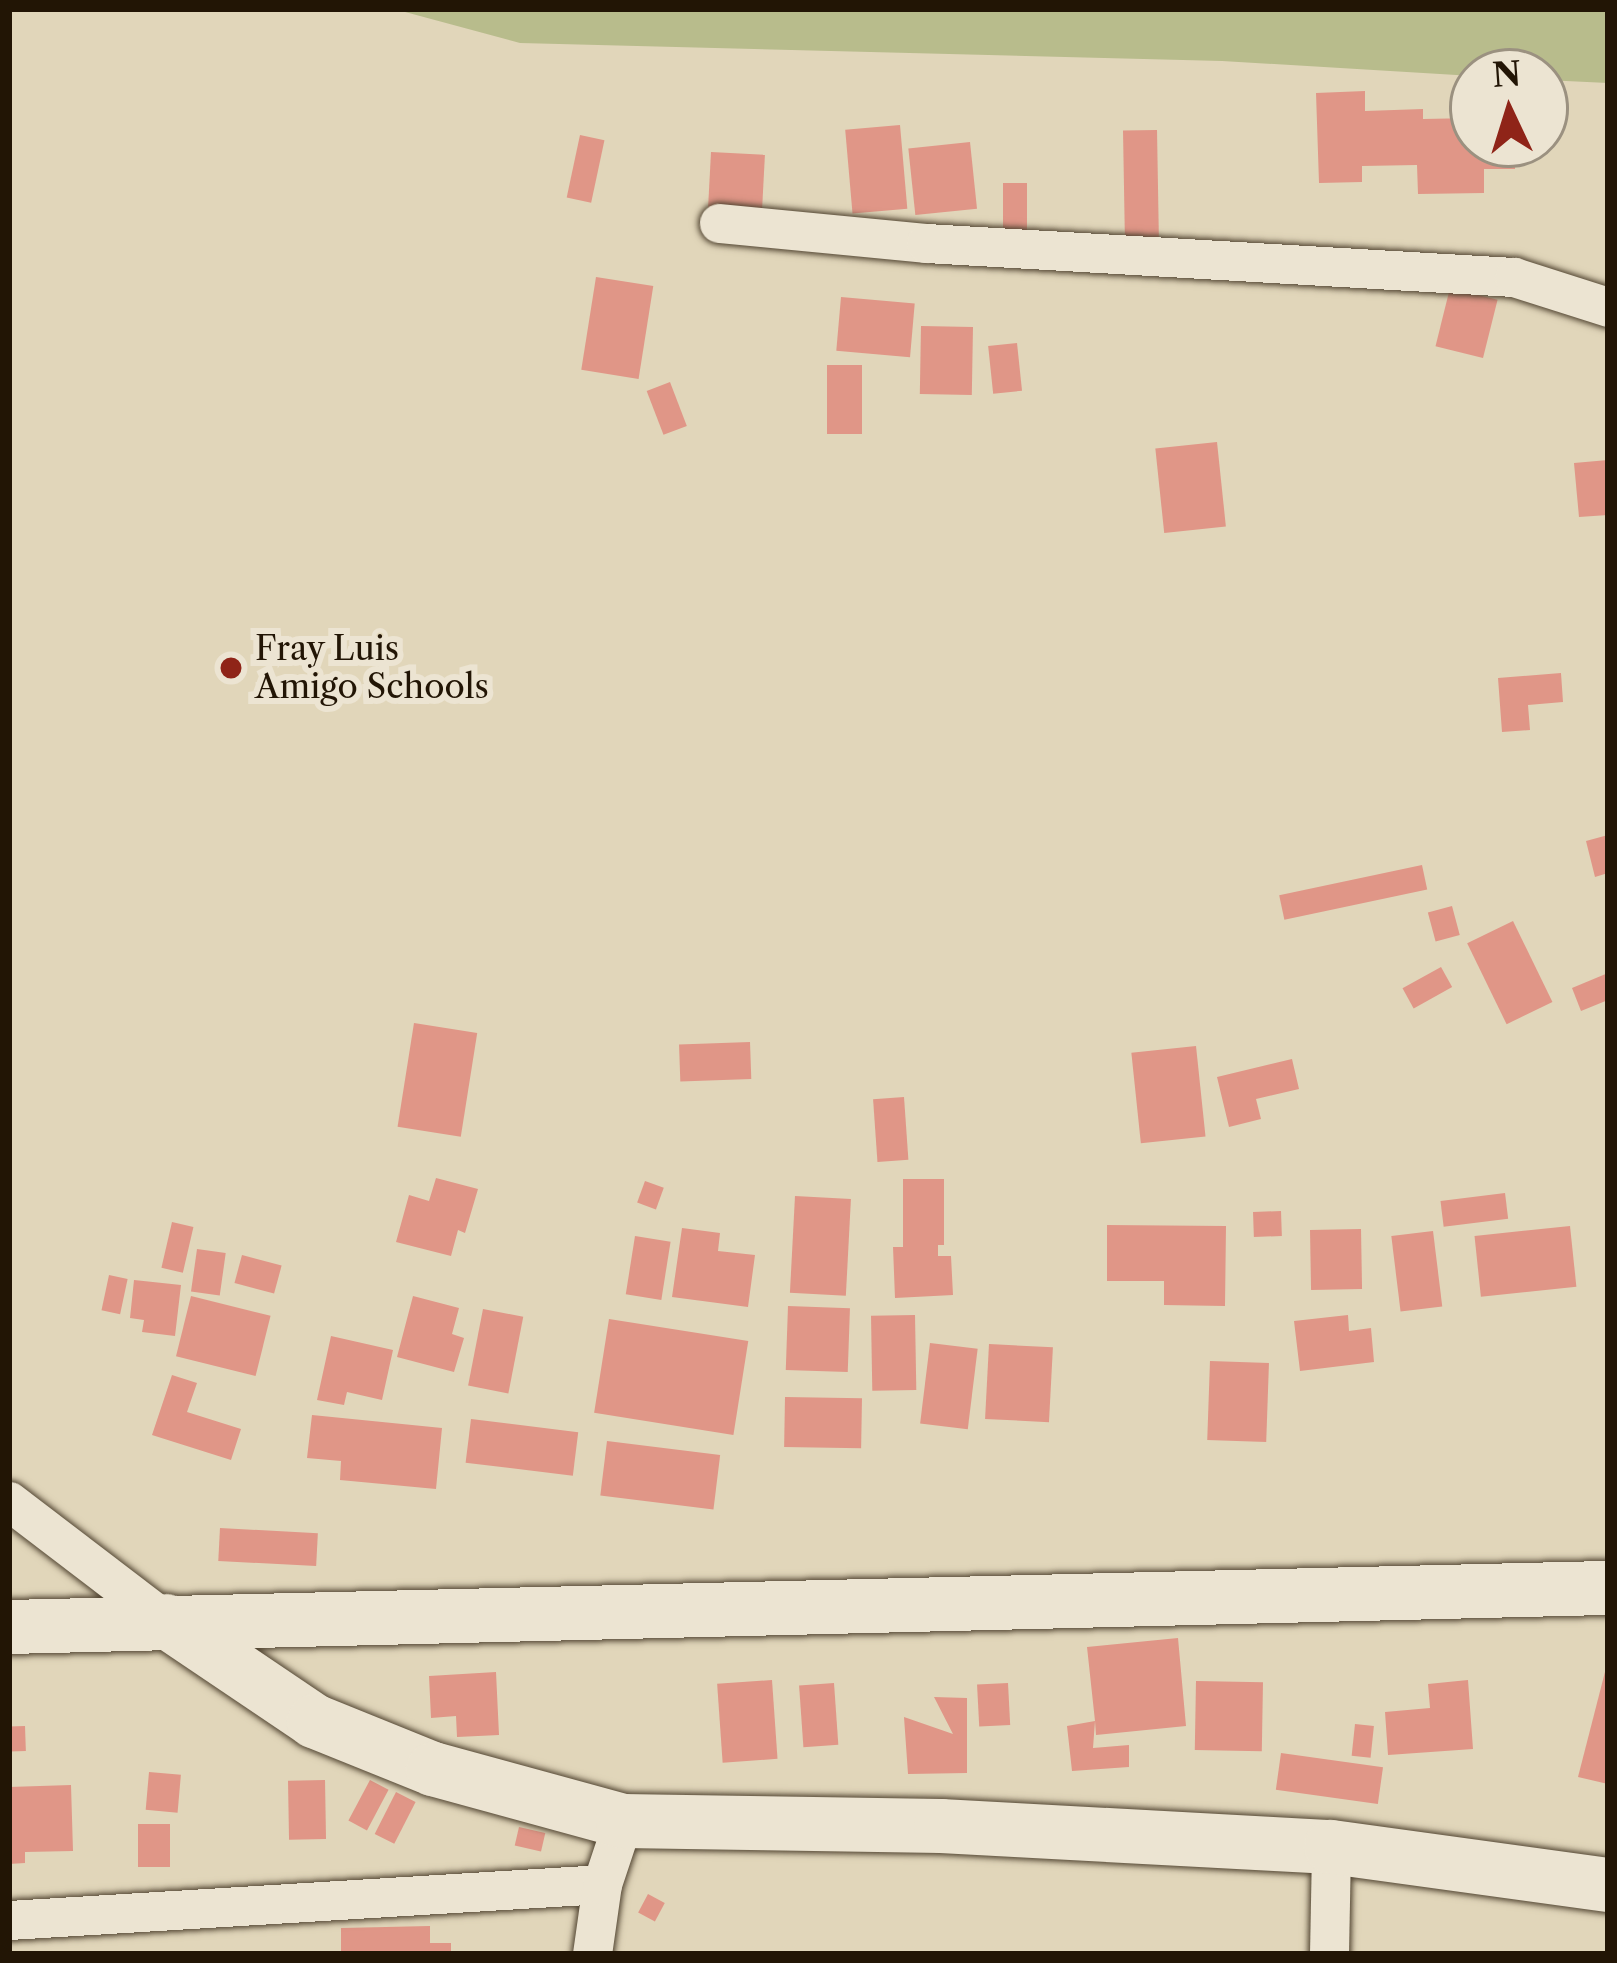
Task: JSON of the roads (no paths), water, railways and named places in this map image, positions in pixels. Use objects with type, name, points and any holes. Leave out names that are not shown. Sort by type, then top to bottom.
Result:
[{"type":"street","points":[[719,224],[926,243],[1514,277],[1608,307]]},
{"type":"street","points":[[9,1501],[166,1621],[314,1721],[433,1769],[623,1821],[941,1826],[1331,1847],[1608,1885]]},
{"type":"street","points":[[9,1627],[1608,1588]]},
{"type":"street","points":[[592,1954],[602,1884],[623,1821]]},
{"type":"street","points":[[1329,1954],[1331,1847]]},
{"type":"street","points":[[9,1920],[602,1884]]},
{"type":"place","name":"Fray Luis Amigo Schools","points":[[231,668]]}]
